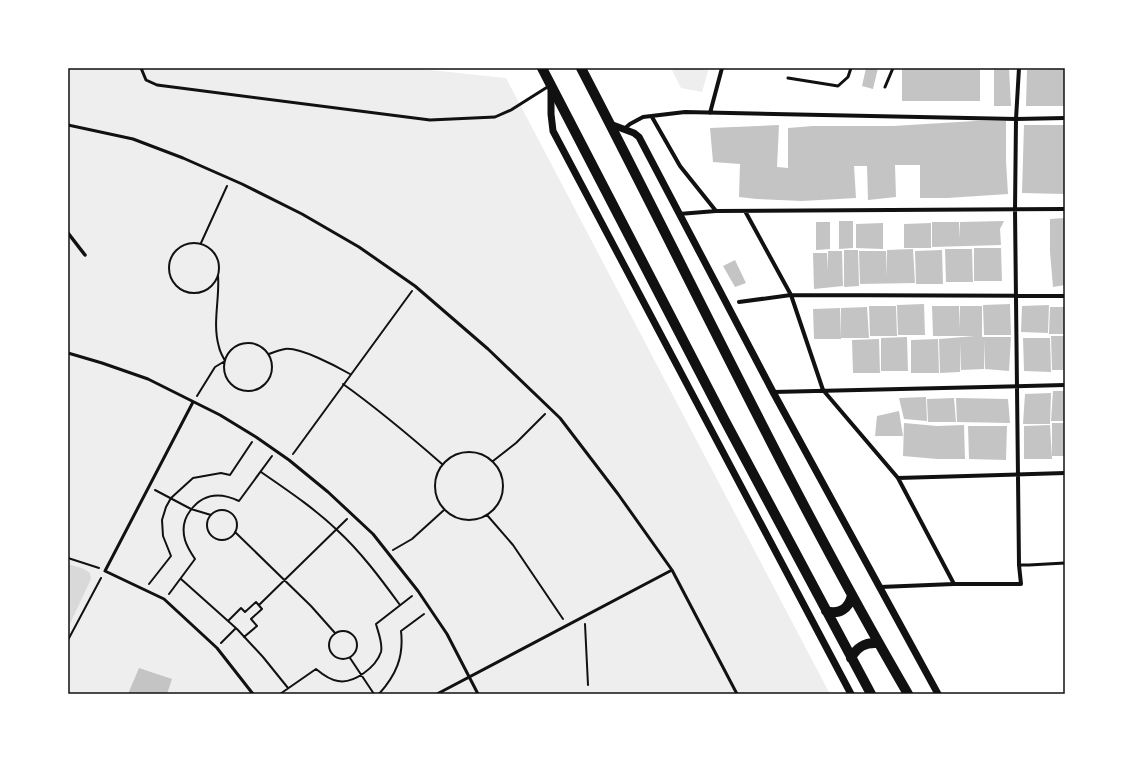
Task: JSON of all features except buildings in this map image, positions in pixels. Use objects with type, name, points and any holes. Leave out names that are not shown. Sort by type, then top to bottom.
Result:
[{"type":"highway","points":[[542,68],[724,419],[871,694]]},
{"type":"highway","points":[[581,68],[750,403],[852,596],[908,694]]},
{"type":"highway","points":[[826,611],[841,611],[848,605],[852,596]]},
{"type":"highway","points":[[851,658],[857,648],[862,645],[867,643],[878,643]]},
{"type":"street","points":[[710,113],[722,68]]},
{"type":"street","points":[[880,587],[954,584],[1021,584],[1019,565],[1015,210],[1016,119],[1019,68]]},
{"type":"street","points":[[551,84],[551,114],[553,131],[851,694]]},
{"type":"street","points":[[624,129],[630,124],[644,117],[685,112],[1016,119],[1065,118]]},
{"type":"street","points":[[652,117],[680,166],[716,211]]},
{"type":"street","points":[[610,124],[634,133],[639,137],[773,392],[938,694]]},
{"type":"street","points":[[679,214],[716,211],[1065,209]]},
{"type":"street","points":[[745,211],[791,295],[823,390],[898,478],[954,584]]},
{"type":"street","points":[[68,233],[85,255]]},
{"type":"street","points":[[739,302],[791,295],[1065,296]]},
{"type":"street","points":[[773,392],[1065,385]]},
{"type":"street","points":[[898,478],[1065,473]]},
{"type":"lane","points":[[141,68],[146,80],[157,85],[430,120],[495,117],[511,110],[551,84]]},
{"type":"lane","points":[[788,78],[838,86],[848,77],[851,68]]},
{"type":"lane","points":[[885,88],[893,68]]},
{"type":"lane","points":[[68,125],[132,139],[231,178],[302,214],[359,247],[415,286],[488,349],[560,418],[618,494],[672,570],[737,694]]},
{"type":"lane","points":[[68,353],[148,379],[220,415],[256,437],[289,460],[373,534],[418,591],[430,609],[446,634],[478,694]]},
{"type":"lane","points":[[193,402],[105,571],[164,599],[217,648],[253,694]]},
{"type":"lane","points":[[1019,565],[1065,563]]},
{"type":"lane","points":[[437,694],[470,678],[672,570]]},
{"type":"path","points":[[201,243],[231,178]]},
{"type":"path","points":[[218,274],[215,282],[209,288],[197,293],[184,291],[177,287],[171,280],[168,272],[168,263],[174,252],[184,244],[192,242],[201,243],[208,246],[214,252],[218,259],[219,266],[216,328],[218,346],[225,361]]},
{"type":"path","points":[[289,460],[415,286]]},
{"type":"path","points":[[241,344],[256,344],[269,354],[272,361],[272,369],[266,383],[260,388],[244,390],[237,388],[226,376],[224,369],[225,361],[228,354],[241,344]]},
{"type":"path","points":[[269,354],[286,349],[303,353],[322,359],[350,374]]},
{"type":"path","points":[[193,402],[215,367],[225,361]]},
{"type":"path","points":[[343,384],[395,424],[442,464]]},
{"type":"path","points":[[493,461],[516,443],[550,409]]},
{"type":"path","points":[[145,590],[171,556],[163,536],[162,520],[166,507],[171,498],[192,478],[221,473],[230,475],[256,437]]},
{"type":"path","points":[[164,599],[195,559],[185,540],[185,518],[197,501],[207,497],[219,495],[230,496],[239,501],[276,451]]},
{"type":"path","points":[[461,452],[473,452],[484,455],[493,461],[503,479],[503,490],[495,509],[476,520],[464,521],[453,517],[444,510],[438,502],[434,488],[437,473],[442,464],[461,452]]},
{"type":"path","points":[[260,472],[301,500],[337,530],[374,570],[400,605]]},
{"type":"path","points":[[149,487],[191,509],[211,515]]},
{"type":"path","points":[[219,510],[229,511],[236,518],[236,532],[224,540],[214,537],[208,530],[211,515],[219,510]]},
{"type":"path","points":[[388,553],[412,539],[444,510]]},
{"type":"path","points":[[259,606],[352,514]]},
{"type":"path","points":[[487,515],[513,545],[568,626]]},
{"type":"path","points":[[236,532],[311,606],[335,633]]},
{"type":"path","points":[[68,558],[105,571],[68,640]]},
{"type":"path","points":[[181,579],[236,628],[263,657],[288,688]]},
{"type":"path","points":[[280,694],[316,669],[324,676],[337,681],[351,680],[362,675],[373,664],[381,651],[381,639],[376,624],[418,591]]},
{"type":"path","points":[[228,621],[241,608],[245,612],[256,602],[262,609],[250,619],[256,626],[244,637]]},
{"type":"path","points":[[379,694],[392,677],[399,660],[402,646],[401,632],[430,609]]},
{"type":"path","points":[[584,617],[588,685]]},
{"type":"path","points":[[217,648],[236,628]]},
{"type":"path","points":[[340,631],[349,632],[356,640],[356,650],[350,658],[346,660],[337,659],[330,653],[328,649],[329,640],[335,633],[340,631]]},
{"type":"path","points":[[350,658],[374,694]]},
{"type":"shaded area","points":[[68,68],[411,68],[506,78],[830,694],[68,694]]},
{"type":"shaded area","points":[[671,68],[709,68],[702,92],[681,88]]},
{"type":"shaded area","points":[[68,564],[84,569],[90,573],[91,579],[68,628]]}]
